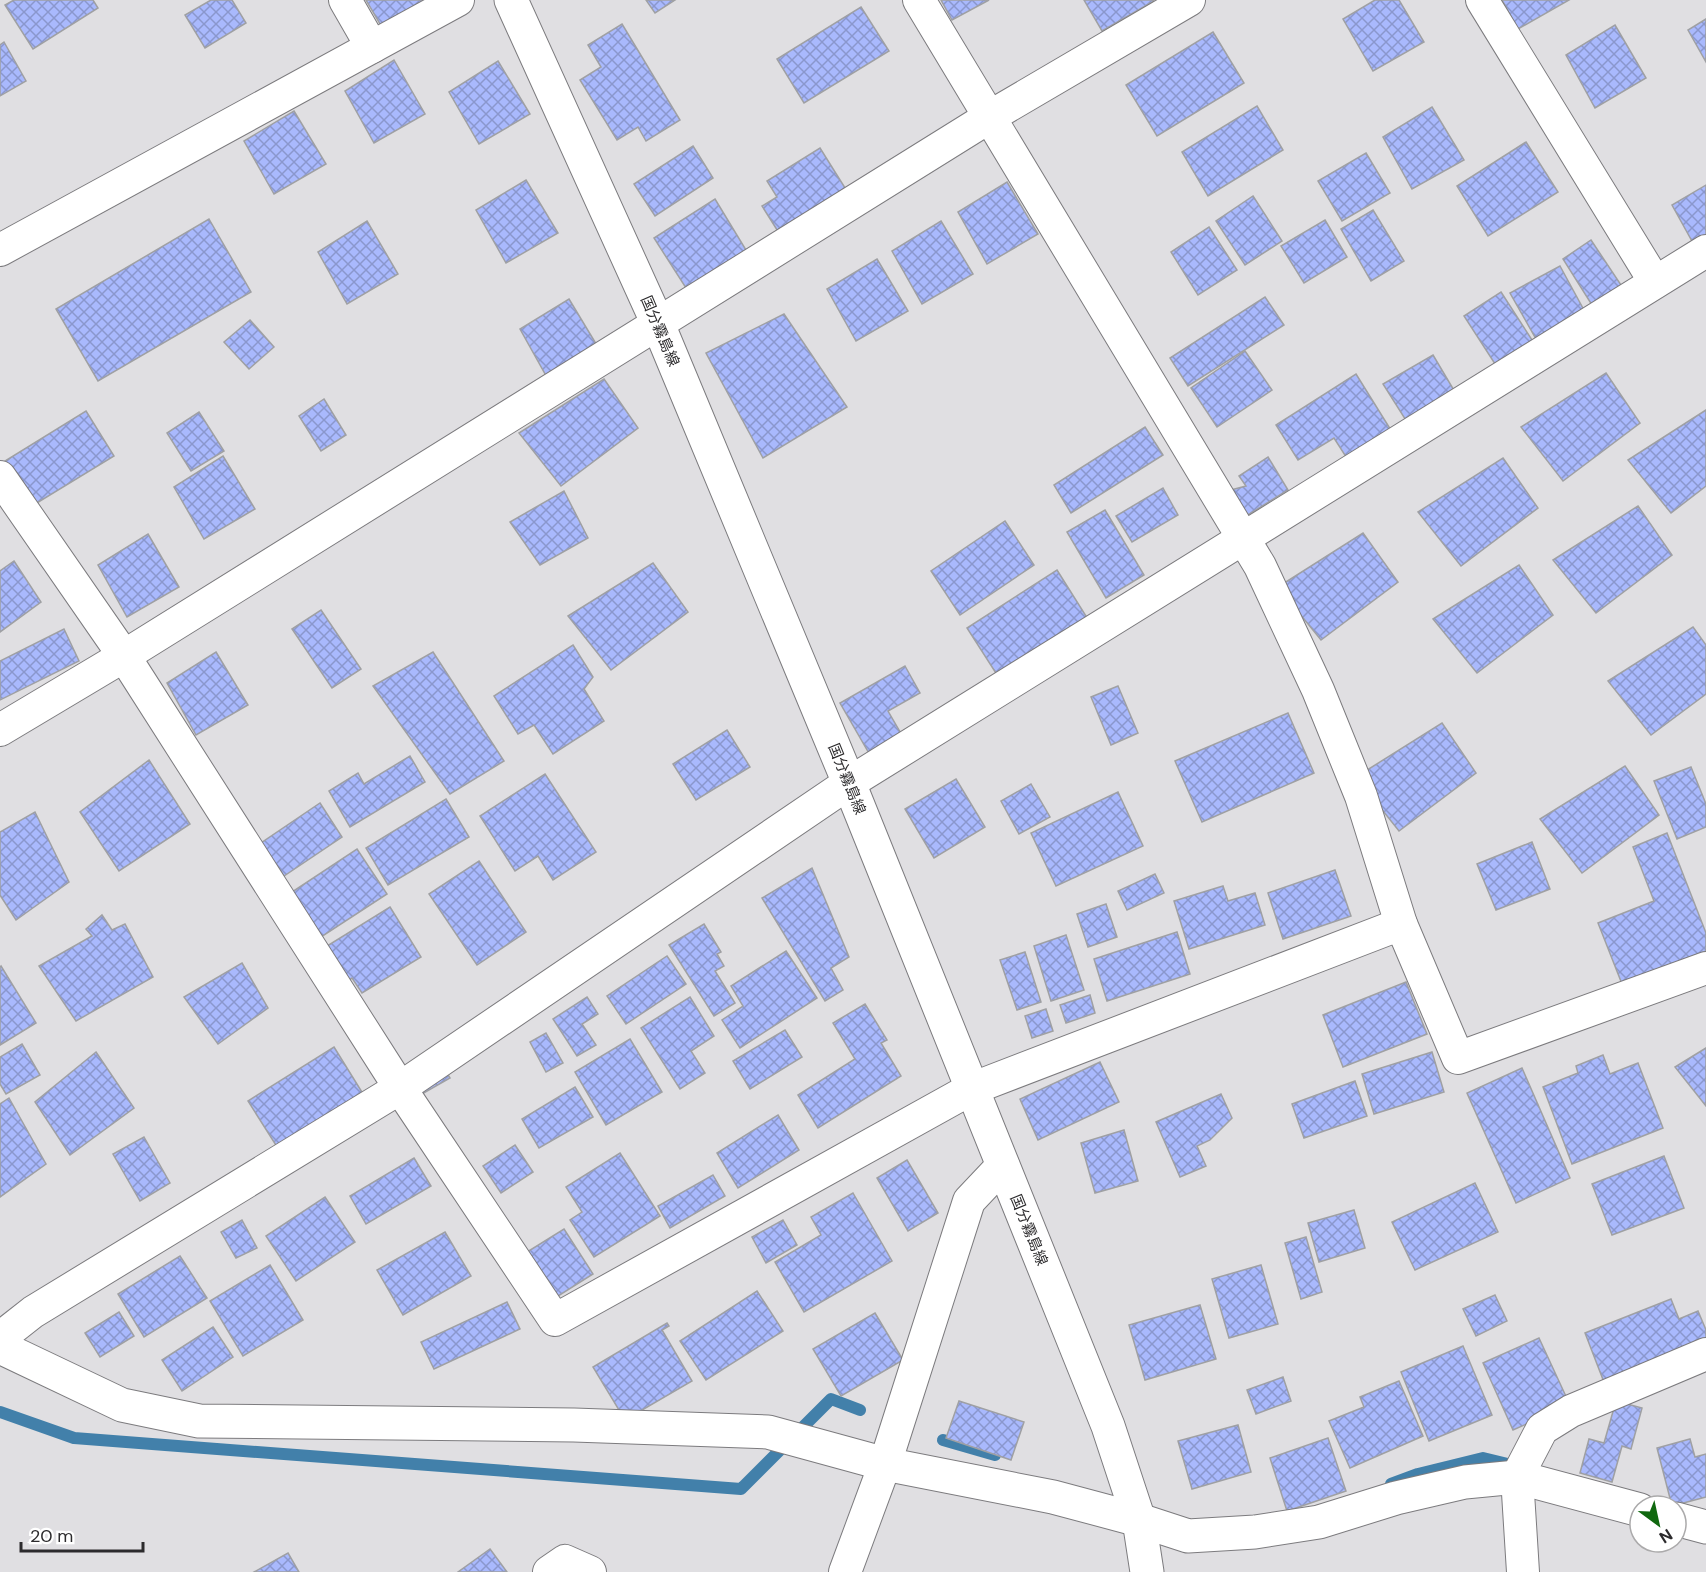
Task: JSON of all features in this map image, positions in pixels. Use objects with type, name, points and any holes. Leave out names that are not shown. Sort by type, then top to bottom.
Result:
[{"type":"street","points":[[345,0],[372,47]]},
{"type":"street","points":[[0,249],[458,0]]},
{"type":"street","name":"国分霧島線","points":[[511,0],[658,324],[849,783],[1108,1426],[1140,1520],[1147,1572]]},
{"type":"street","points":[[920,0],[1244,536],[1318,690],[1357,785],[1401,924],[1458,1058],[1706,968]]},
{"type":"street","points":[[0,730],[124,656],[991,116],[1189,0]]},
{"type":"street","points":[[1482,0],[1655,282]]},
{"type":"street","points":[[0,1338],[33,1312],[400,1088],[849,783],[1706,251]]},
{"type":"street","points":[[0,477],[124,656],[400,1088],[555,1320],[971,1089],[1401,924]]},
{"type":"street","points":[[845,1572],[885,1464],[969,1201],[1003,1165]]},
{"type":"street","points":[[0,1347],[122,1405],[199,1422],[574,1425],[768,1432],[885,1464],[1053,1497],[1140,1520],[1188,1536],[1255,1532],[1319,1522],[1396,1498],[1465,1482],[1517,1477],[1628,1507]]},
{"type":"street","points":[[1523,1572],[1517,1477],[1542,1429],[1570,1411],[1706,1354]]},
{"type":"street","points":[[1688,1522],[1706,1527]]},
{"type":"street","points":[[549,1572],[565,1561],[590,1572]]},
{"type":"building","points":[[14,0],[93,0],[98,8],[33,49],[5,5]]},
{"type":"building","points":[[211,0],[232,0],[246,23],[205,48],[185,15]]},
{"type":"building","points":[[366,0],[432,0],[383,29]]},
{"type":"building","points":[[646,0],[675,0],[655,13]]},
{"type":"building","points":[[941,0],[989,0],[952,20]]},
{"type":"building","points":[[1084,0],[1153,0],[1154,1],[1102,31]]},
{"type":"building","points":[[1375,0],[1399,0],[1424,42],[1373,71],[1343,19]]},
{"type":"building","points":[[1502,0],[1569,0],[1518,29]]},
{"type":"building","points":[[861,7],[889,51],[804,103],[777,59]]},
{"type":"building","points":[[1706,19],[1706,62],[1688,30]]},
{"type":"building","points":[[622,24],[680,120],[646,141],[638,127],[617,140],[580,80],[601,67],[588,45]]},
{"type":"building","points":[[1615,25],[1646,78],[1595,108],[1566,55]]},
{"type":"building","points":[[1213,32],[1244,83],[1157,136],[1126,85]]},
{"type":"building","points":[[4,42],[26,81],[0,96],[0,45]]},
{"type":"building","points":[[394,60],[425,114],[374,143],[345,91]]},
{"type":"building","points":[[498,61],[530,114],[479,144],[449,92]]},
{"type":"building","points":[[1257,106],[1283,150],[1208,196],[1182,152]]},
{"type":"building","points":[[1432,107],[1464,160],[1412,189],[1383,137]]},
{"type":"building","points":[[294,111],[326,164],[274,194],[244,141]]},
{"type":"building","points":[[1526,142],[1558,192],[1488,236],[1457,186]]},
{"type":"building","points":[[693,146],[713,178],[655,216],[634,184]]},
{"type":"building","points":[[820,148],[852,199],[784,241],[762,206],[777,197],[767,181]]},
{"type":"building","points":[[1366,153],[1390,193],[1342,221],[1318,181]]},
{"type":"building","points":[[526,180],[558,233],[506,263],[476,210]]},
{"type":"building","points":[[1007,182],[1038,234],[987,264],[958,212]]},
{"type":"building","points":[[1706,185],[1706,247],[1698,252],[1672,205]]},
{"type":"building","points":[[1253,196],[1282,241],[1245,265],[1216,221]]},
{"type":"building","points":[[715,199],[746,250],[686,288],[654,238]]},
{"type":"building","points":[[1373,210],[1404,261],[1371,281],[1341,229]]},
{"type":"building","points":[[209,219],[251,292],[98,381],[56,309]]},
{"type":"building","points":[[1325,220],[1347,257],[1304,283],[1281,246]]},
{"type":"building","points":[[367,221],[398,274],[347,304],[318,252]]},
{"type":"building","points":[[941,221],[973,274],[922,304],[892,251]]},
{"type":"building","points":[[1209,227],[1237,270],[1198,295],[1171,252]]},
{"type":"building","points":[[1591,240],[1627,294],[1597,313],[1563,259]]},
{"type":"building","points":[[877,259],[908,311],[856,341],[827,289]]},
{"type":"building","points":[[1560,266],[1585,312],[1536,339],[1510,293]]},
{"type":"building","points":[[1501,292],[1534,343],[1497,367],[1464,316]]},
{"type":"building","points":[[1265,297],[1284,325],[1188,386],[1170,358]]},
{"type":"building","points":[[569,299],[601,352],[549,381],[520,329]]},
{"type":"building","points":[[784,314],[847,407],[763,458],[706,353]]},
{"type":"building","points":[[250,320],[274,347],[249,369],[224,342]]},
{"type":"building","points":[[1245,351],[1272,390],[1217,427],[1191,388]]},
{"type":"building","points":[[1433,355],[1455,392],[1407,422],[1383,384]]},
{"type":"building","points":[[1606,373],[1640,423],[1563,481],[1521,427]]},
{"type":"building","points":[[1356,374],[1394,435],[1350,463],[1334,438],[1298,460],[1276,425]]},
{"type":"building","points":[[604,379],[638,428],[561,486],[519,433]]},
{"type":"building","points":[[324,399],[346,435],[321,451],[299,416]]},
{"type":"building","points":[[1706,410],[1706,486],[1671,513],[1628,460]]},
{"type":"building","points":[[86,411],[114,456],[32,506],[5,461]]},
{"type":"building","points":[[199,412],[224,451],[191,471],[167,433]]},
{"type":"building","points":[[1145,427],[1163,455],[1071,513],[1054,485]]},
{"type":"building","points":[[223,456],[255,509],[204,539],[174,487]]},
{"type":"building","points":[[1268,457],[1288,490],[1243,518],[1227,491],[1246,486],[1239,476]]},
{"type":"building","points":[[1503,458],[1538,508],[1461,566],[1418,512]]},
{"type":"building","points":[[1163,488],[1178,515],[1132,542],[1116,516]]},
{"type":"building","points":[[564,491],[588,538],[540,565],[510,522]]},
{"type":"building","points":[[1638,506],[1672,555],[1596,613],[1553,560]]},
{"type":"building","points":[[1105,510],[1144,575],[1106,598],[1067,532]]},
{"type":"building","points":[[1005,521],[1034,565],[960,615],[931,571]]},
{"type":"building","points":[[1363,533],[1398,582],[1321,640],[1278,587]]},
{"type":"building","points":[[148,534],[179,587],[127,617],[98,565]]},
{"type":"building","points":[[14,561],[41,602],[0,632],[0,571]]},
{"type":"building","points":[[653,563],[688,612],[611,670],[568,616]]},
{"type":"building","points":[[1519,565],[1553,615],[1477,673],[1433,619]]},
{"type":"building","points":[[1057,570],[1091,624],[1001,681],[967,628]]},
{"type":"building","points":[[321,610],[361,669],[332,688],[292,629]]},
{"type":"building","points":[[1693,627],[1706,645],[1706,694],[1651,735],[1608,681]]},
{"type":"building","points":[[64,629],[79,661],[0,700],[0,661]]},
{"type":"building","points":[[573,645],[593,677],[584,689],[604,721],[553,754],[534,725],[518,734],[494,696]]},
{"type":"building","points":[[216,652],[248,705],[196,735],[167,683]]},
{"type":"building","points":[[433,652],[504,761],[450,794],[373,686]]},
{"type":"building","points":[[905,666],[920,693],[888,711],[903,737],[870,755],[840,703]]},
{"type":"building","points":[[1118,686],[1138,733],[1111,745],[1091,697]]},
{"type":"building","points":[[1288,713],[1314,773],[1202,822],[1175,761]]},
{"type":"building","points":[[1442,723],[1476,773],[1399,831],[1356,777]]},
{"type":"building","points":[[727,730],[750,767],[696,800],[673,764]]},
{"type":"building","points":[[410,756],[425,782],[350,827],[329,791],[358,773],[364,784]]},
{"type":"building","points":[[149,760],[190,824],[119,871],[80,812]]},
{"type":"building","points":[[1625,766],[1659,815],[1582,873],[1540,819]]},
{"type":"building","points":[[1691,767],[1706,804],[1706,827],[1677,839],[1654,781]]},
{"type":"building","points":[[545,774],[596,852],[553,880],[538,856],[515,871],[480,816]]},
{"type":"building","points":[[956,779],[985,827],[934,858],[905,809]]},
{"type":"building","points":[[1031,784],[1050,817],[1019,834],[1001,801]]},
{"type":"building","points":[[1118,792],[1143,846],[1056,886],[1031,833]]},
{"type":"building","points":[[446,799],[469,837],[388,885],[366,848]]},
{"type":"building","points":[[320,803],[342,837],[284,876],[261,843]]},
{"type":"building","points":[[35,812],[69,882],[16,920],[0,895],[0,832]]},
{"type":"building","points":[[1667,833],[1706,933],[1706,951],[1622,984],[1598,923],[1654,901],[1633,847]]},
{"type":"building","points":[[1532,842],[1550,889],[1496,910],[1477,864]]},
{"type":"building","points":[[357,849],[387,894],[318,939],[289,894]]},
{"type":"building","points":[[479,861],[526,932],[477,965],[429,894]]},
{"type":"building","points":[[812,868],[849,957],[831,968],[843,990],[825,1001],[762,898]]},
{"type":"building","points":[[1335,870],[1351,916],[1283,939],[1268,893]]},
{"type":"building","points":[[1155,874],[1164,893],[1127,910],[1118,891]]},
{"type":"building","points":[[1223,886],[1228,901],[1255,893],[1265,925],[1189,949],[1174,901]]},
{"type":"building","points":[[1106,904],[1117,937],[1088,947],[1077,914]]},
{"type":"building","points":[[390,907],[421,957],[362,993],[352,978],[341,985],[319,951]]},
{"type":"building","points":[[102,915],[112,930],[125,924],[153,977],[76,1021],[39,966],[92,936],[86,929]]},
{"type":"building","points":[[704,924],[721,952],[717,954],[724,966],[715,971],[735,1003],[714,1016],[669,945]]},
{"type":"building","points":[[1177,932],[1190,974],[1107,1001],[1094,959]]},
{"type":"building","points":[[1066,935],[1084,990],[1051,1001],[1034,946]]},
{"type":"building","points":[[786,951],[817,998],[740,1048],[722,1020],[743,1006],[731,986]]},
{"type":"building","points":[[1025,952],[1041,1002],[1017,1010],[1000,960]]},
{"type":"building","points":[[667,956],[686,984],[626,1024],[607,996]]},
{"type":"building","points":[[242,963],[268,1008],[218,1044],[184,997]]},
{"type":"building","points":[[0,967],[36,1023],[0,1045]]},
{"type":"building","points":[[1406,982],[1427,1034],[1343,1067],[1323,1015]]},
{"type":"building","points":[[1090,995],[1095,1013],[1066,1023],[1060,1005]]},
{"type":"building","points":[[587,997],[598,1014],[582,1024],[596,1045],[577,1056],[553,1019]]},
{"type":"building","points":[[690,997],[714,1036],[691,1051],[705,1073],[680,1089],[641,1028]]},
{"type":"building","points":[[865,1004],[887,1040],[881,1043],[901,1076],[818,1128],[798,1095],[855,1059],[833,1023]]},
{"type":"building","points":[[1046,1009],[1053,1031],[1032,1038],[1025,1016]]},
{"type":"building","points":[[785,1030],[802,1057],[750,1089],[733,1061]]},
{"type":"building","points":[[546,1033],[563,1063],[546,1072],[530,1042]]},
{"type":"building","points":[[630,1039],[662,1092],[606,1125],[575,1072]]},
{"type":"building","points":[[22,1044],[40,1075],[6,1094],[0,1084],[0,1057]]},
{"type":"building","points":[[334,1047],[365,1097],[279,1150],[248,1101]]},
{"type":"building","points":[[1706,1048],[1706,1106],[1675,1067]]},
{"type":"building","points":[[96,1052],[134,1108],[70,1155],[35,1102]]},
{"type":"building","points":[[1432,1052],[1444,1092],[1374,1114],[1362,1074]]},
{"type":"building","points":[[1603,1055],[1610,1074],[1638,1063],[1663,1128],[1572,1164],[1543,1087],[1578,1073],[1576,1066]]},
{"type":"building","points":[[1100,1062],[1119,1102],[1038,1140],[1020,1099]]},
{"type":"building","points":[[442,1065],[450,1078],[422,1094],[415,1081]]},
{"type":"building","points":[[1522,1068],[1570,1178],[1516,1203],[1467,1093]]},
{"type":"building","points":[[1355,1081],[1367,1116],[1304,1138],[1292,1104]]},
{"type":"building","points":[[575,1087],[593,1117],[539,1148],[522,1119]]},
{"type":"building","points":[[1221,1094],[1232,1118],[1210,1140],[1197,1146],[1206,1166],[1180,1177],[1156,1122]]},
{"type":"building","points":[[9,1098],[46,1164],[0,1197],[0,1104]]},
{"type":"building","points":[[778,1115],[799,1150],[738,1188],[717,1153]]},
{"type":"building","points":[[1124,1130],[1138,1181],[1095,1193],[1081,1143]]},
{"type":"building","points":[[144,1137],[170,1183],[140,1201],[113,1154]]},
{"type":"building","points":[[515,1145],[533,1172],[501,1193],[483,1166]]},
{"type":"building","points":[[620,1153],[660,1216],[594,1257],[570,1220],[582,1212],[566,1187]]},
{"type":"building","points":[[1664,1156],[1684,1208],[1612,1235],[1592,1184]]},
{"type":"building","points":[[414,1158],[431,1186],[366,1224],[350,1196]]},
{"type":"building","points":[[907,1160],[938,1213],[908,1231],[877,1178]]},
{"type":"building","points":[[713,1175],[725,1196],[670,1228],[658,1206]]},
{"type":"building","points":[[1475,1183],[1498,1232],[1415,1270],[1392,1222]]},
{"type":"building","points":[[853,1193],[892,1261],[804,1312],[775,1262],[821,1235],[811,1217]]},
{"type":"building","points":[[325,1197],[355,1242],[296,1281],[266,1236]]},
{"type":"building","points":[[1354,1210],[1365,1248],[1319,1262],[1308,1223]]},
{"type":"building","points":[[242,1220],[257,1248],[236,1258],[221,1232]]},
{"type":"building","points":[[783,1220],[797,1245],[766,1263],[752,1237]]},
{"type":"building","points":[[564,1229],[593,1274],[555,1298],[527,1252]]},
{"type":"building","points":[[445,1232],[471,1276],[403,1315],[377,1270]]},
{"type":"building","points":[[1306,1237],[1322,1292],[1301,1299],[1285,1243]]},
{"type":"building","points":[[180,1256],[207,1298],[144,1337],[118,1294]]},
{"type":"building","points":[[270,1265],[303,1320],[243,1356],[210,1301]]},
{"type":"building","points":[[1261,1265],[1278,1324],[1229,1338],[1212,1279]]},
{"type":"building","points":[[757,1291],[783,1331],[706,1380],[680,1341]]},
{"type":"building","points":[[1495,1295],[1507,1321],[1476,1336],[1463,1309]]},
{"type":"building","points":[[1671,1299],[1679,1319],[1698,1311],[1706,1330],[1706,1351],[1607,1390],[1585,1333]]},
{"type":"building","points":[[507,1302],[520,1329],[434,1369],[421,1342]]},
{"type":"building","points":[[1200,1305],[1216,1359],[1145,1380],[1129,1325]]},
{"type":"building","points":[[119,1312],[134,1336],[100,1357],[85,1333]]},
{"type":"building","points":[[875,1313],[903,1360],[841,1396],[813,1349]]},
{"type":"building","points":[[667,1323],[669,1326],[662,1330],[692,1381],[625,1420],[593,1367]]},
{"type":"building","points":[[213,1327],[233,1357],[182,1391],[162,1360]]},
{"type":"building","points":[[1539,1338],[1570,1405],[1513,1430],[1483,1363]]},
{"type":"building","points":[[1463,1346],[1492,1415],[1429,1441],[1401,1372]]},
{"type":"building","points":[[1283,1377],[1291,1401],[1256,1414],[1247,1390]]},
{"type":"building","points":[[1399,1381],[1423,1436],[1350,1468],[1329,1421],[1364,1407],[1360,1397]]},
{"type":"building","points":[[959,1401],[1024,1422],[1011,1460],[946,1438]]},
{"type":"building","points":[[1616,1401],[1642,1408],[1631,1449],[1622,1446],[1612,1482],[1580,1473],[1589,1439],[1604,1443]]},
{"type":"building","points":[[1238,1425],[1251,1472],[1192,1489],[1178,1441]]},
{"type":"building","points":[[1328,1438],[1346,1491],[1287,1511],[1270,1458]]},
{"type":"building","points":[[1690,1439],[1695,1457],[1706,1454],[1706,1497],[1688,1502],[1688,1494],[1669,1494],[1657,1448]]},
{"type":"building","points":[[490,1549],[507,1572],[458,1572]]},
{"type":"building","points":[[288,1553],[299,1572],[254,1572]]},
{"type":"waterway","points":[[0,1412],[74,1438],[741,1489],[831,1399],[860,1410]]},
{"type":"waterway","points":[[943,1440],[995,1455]]},
{"type":"waterway","points":[[1391,1484],[1418,1474],[1483,1458],[1516,1466]]}]
